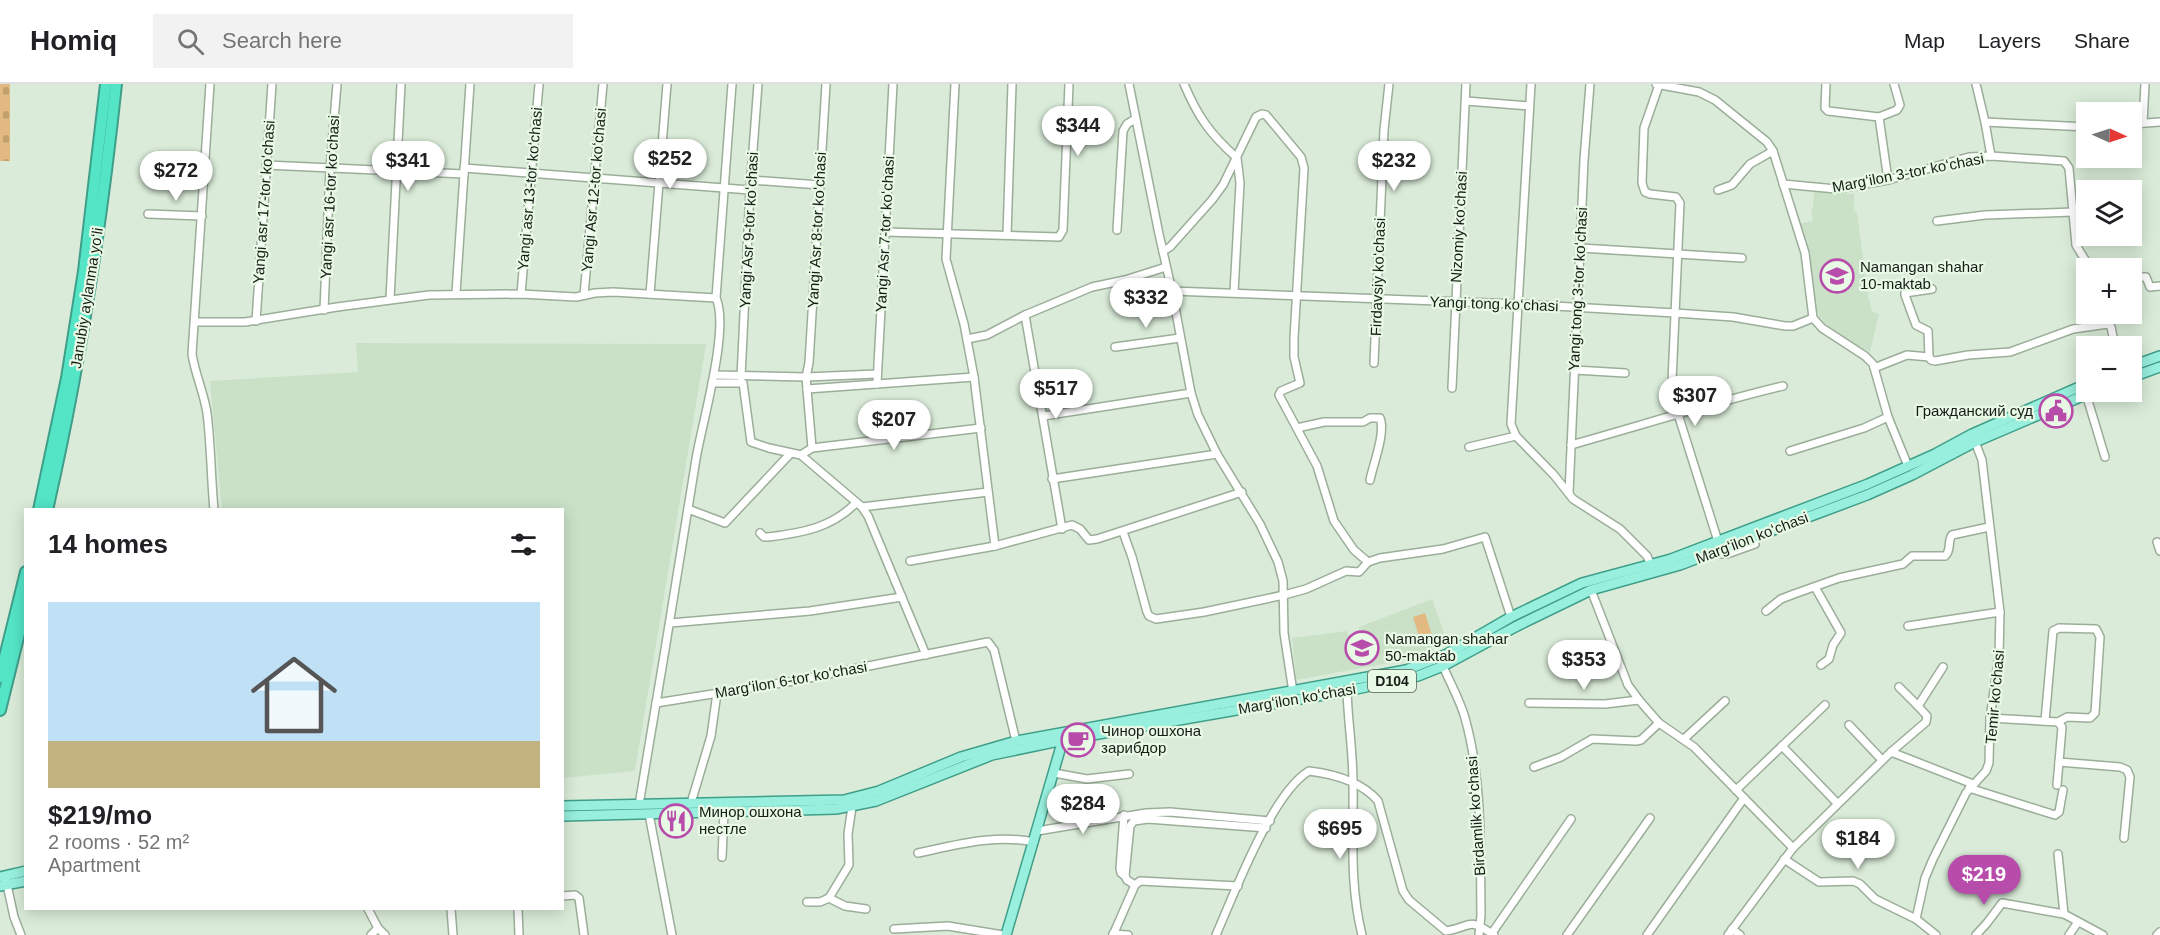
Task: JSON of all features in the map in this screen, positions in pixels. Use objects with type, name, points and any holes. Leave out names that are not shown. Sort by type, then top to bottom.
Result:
[{"type":"highway","name":"Janubiy aylanma yoʻli","points":[[39,508],[67,378],[84,271],[106,84]]},
{"type":"highway","name":"Janubiy aylanma yoʻli","points":[[47,508],[81,340],[116,84]]},
{"type":"highway","points":[[0,676],[24,580]]},
{"type":"highway","points":[[0,710],[24,613]]},
{"type":"main road","points":[[2142,362],[2160,356]]},
{"type":"main road","points":[[2142,373],[2160,367]]},
{"type":"main road","name":"Margʻilon koʻchasi","points":[[564,806],[844,800],[879,791],[961,757],[1016,741],[1064,736],[1347,691],[1418,676],[1443,666],[1591,590],[1657,573],[2076,395]]},
{"type":"main road","name":"Margʻilon koʻchasi","points":[[564,816],[852,807],[876,801],[992,755],[1064,736],[1406,670],[1448,654],[1511,617],[1582,583],[1753,536],[1889,486],[1973,438]]},
{"type":"main road","points":[[1004,935],[1034,842],[1064,736]]},
{"type":"main road","points":[[2,881],[24,872]]},
{"type":"main road","points":[[2,881],[24,881]]},
{"type":"street","points":[[210,84],[193,361],[207,415],[214,508]]},
{"type":"street","name":"Yangi asr 17-tor koʻchasi","points":[[256,321],[272,84]]},
{"type":"street","name":"Yangi asr 16-tor koʻchasi","points":[[324,310],[330,169],[337,84]]},
{"type":"street","points":[[390,299],[401,84]]},
{"type":"street","points":[[456,294],[470,84]]},
{"type":"street","name":"Yangi asr 13-tor koʻchasi","points":[[521,294],[539,84]]},
{"type":"street","name":"Yangi Asr 12-tor koʻchasi","points":[[584,295],[603,84]]},
{"type":"street","points":[[650,294],[667,84]]},
{"type":"street","points":[[639,805],[699,440],[714,375],[721,319],[716,298],[732,84]]},
{"type":"street","name":"Yangi Asr 9-tor koʻchasi","points":[[741,376],[750,190],[759,84]]},
{"type":"street","name":"Yangi Asr 8-tor koʻchasi","points":[[812,448],[806,377],[809,363],[826,84]]},
{"type":"street","name":"Yangi Asr 7-tor koʻchasi","points":[[877,384],[893,84]]},
{"type":"street","points":[[955,84],[946,259],[967,339],[974,377],[995,546]]},
{"type":"street","points":[[1007,235],[1012,84]]},
{"type":"street","points":[[885,232],[1059,237],[1063,230],[1069,84]]},
{"type":"street","points":[[1129,84],[1191,393],[1198,415],[1217,454],[1242,492],[1278,562],[1284,595],[1284,633],[1293,692]]},
{"type":"street","points":[[1184,84],[1207,129],[1237,158],[1240,183],[1234,292]]},
{"type":"street","name":"Firdavsiy koʻchasi","points":[[1374,363],[1384,130],[1389,84]]},
{"type":"street","name":"Nizomiy koʻchasi","points":[[1452,388],[1466,84]]},
{"type":"street","points":[[1530,84],[1511,424],[1515,436],[1577,502],[1620,529],[1647,556],[1651,565]]},
{"type":"street","name":"Yangi tong 3-tor koʻchasi","points":[[1569,493],[1590,84]]},
{"type":"street","points":[[1826,84],[1825,108],[1828,111],[1879,117],[1897,110],[1900,105],[1894,84]]},
{"type":"street","points":[[1976,84],[1991,156]]},
{"type":"street","points":[[2145,84],[2143,123],[2160,122]]},
{"type":"street","points":[[1719,545],[1678,414],[1672,381],[1679,200],[1676,196],[1650,194],[1643,189],[1644,128],[1657,85],[1684,87],[1715,100],[1767,142],[1773,151],[1804,253],[1813,318],[1822,328],[1865,356],[1875,368],[1888,417],[1908,466]]},
{"type":"street","points":[[1466,101],[1530,106]]},
{"type":"street","points":[[1163,251],[1170,247],[1223,185],[1256,117],[1262,114],[1270,119],[1304,162],[1294,350],[1300,383],[1281,391],[1279,395],[1322,476],[1334,521],[1354,549],[1368,562]]},
{"type":"street","points":[[1879,117],[1888,180]]},
{"type":"street","points":[[1117,230],[1123,130],[1126,124],[1135,119]]},
{"type":"street","points":[[1985,122],[2076,127]]},
{"type":"street","points":[[1718,190],[1732,185],[1750,164],[1773,151]]},
{"type":"street","name":"Margʻilon 3-tor koʻchasi","points":[[1783,184],[1836,189],[1888,180],[1969,158],[1991,156],[2064,161],[2069,168],[2076,245],[2084,258]]},
{"type":"street","points":[[266,165],[397,171],[531,172],[750,190]]},
{"type":"street","points":[[751,180],[820,184]]},
{"type":"street","points":[[1936,221],[1985,215],[2074,212]]},
{"type":"street","points":[[148,214],[202,216]]},
{"type":"street","points":[[1581,248],[1742,258]]},
{"type":"street","points":[[967,339],[987,335],[1025,315],[1092,287],[1166,267]]},
{"type":"street","points":[[2142,277],[2146,277],[2150,287],[2160,286]]},
{"type":"street","points":[[1929,357],[1928,331],[1916,326],[1905,293],[1932,289]]},
{"type":"street","name":"Yangi tong koʻchasi","points":[[1172,291],[1518,304],[1676,313],[1733,317],[1785,326],[1794,326],[1813,318]]},
{"type":"street","points":[[195,322],[256,321],[390,299],[456,294],[576,297],[595,293],[716,298]]},
{"type":"street","points":[[1025,315],[1062,529]]},
{"type":"street","points":[[1875,368],[1907,356],[1929,357],[1935,361],[1968,355],[2010,352],[2073,329],[2108,324],[2113,336]]},
{"type":"street","points":[[1115,347],[1180,338]]},
{"type":"street","points":[[1575,370],[1625,373]]},
{"type":"street","points":[[714,375],[806,377],[877,374]]},
{"type":"street","points":[[807,389],[974,377]]},
{"type":"street","points":[[712,384],[743,383],[751,442],[790,454],[801,455],[859,505],[868,516],[926,655]]},
{"type":"street","points":[[1571,445],[1695,408],[1783,386]]},
{"type":"street","points":[[1043,416],[1191,393]]},
{"type":"street","points":[[2091,402],[2105,457]]},
{"type":"street","points":[[1790,451],[1864,428],[1888,417]]},
{"type":"street","points":[[1297,428],[1324,422],[1364,422],[1370,418],[1380,418],[1382,422],[1375,467],[1370,480]]},
{"type":"street","points":[[801,455],[812,448],[981,428]]},
{"type":"street","points":[[1469,447],[1515,436]]},
{"type":"street","name":"Temir ko'chasi","points":[[1916,920],[1929,868],[1971,786],[1986,771],[1990,747],[1990,718],[1999,656],[2000,612],[1982,460],[1973,438]]},
{"type":"street","points":[[688,509],[725,523],[790,454]]},
{"type":"street","points":[[1052,479],[1217,454]]},
{"type":"street","points":[[760,533],[768,537],[805,532],[837,520],[859,505],[988,492]]},
{"type":"street","points":[[910,561],[995,546],[1076,526],[1089,540],[1122,532],[1242,492]]},
{"type":"street","points":[[1766,611],[1781,599],[1867,571],[1903,564],[1912,556],[1945,556],[1949,552],[1949,540],[1952,535],[1989,527]]},
{"type":"street","points":[[1122,532],[1147,612],[1153,618],[1165,619],[1284,595],[1306,589],[1338,574],[1359,572],[1368,562],[1380,558],[1443,549],[1485,537],[1511,617]]},
{"type":"street","points":[[2157,542],[2160,551]]},
{"type":"street","points":[[1815,587],[1841,633],[1833,645],[1829,659],[1821,665]]},
{"type":"street","points":[[1591,590],[1628,685],[1659,723],[1684,739],[1793,848]]},
{"type":"street","points":[[670,622],[810,611],[902,597]]},
{"type":"street","points":[[1908,626],[2000,612]]},
{"type":"street","points":[[1990,718],[2058,722],[2067,717],[2090,718],[2095,713],[2100,637],[2096,629],[2059,628],[2054,631],[2045,721]]},
{"type":"street","name":"Margʻilon 6-tor koʻchasi","points":[[656,702],[794,681],[991,643],[1016,741]]},
{"type":"street","name":"Birdamlik koʻchasi","points":[[1443,666],[1464,715],[1471,741],[1478,786],[1481,926],[1479,935]]},
{"type":"street","points":[[1918,706],[1943,667]]},
{"type":"street","points":[[1740,935],[1730,932],[1793,848],[1882,760],[1926,722],[1927,716],[1899,687]]},
{"type":"street","points":[[1347,691],[1353,781],[1352,878],[1355,908],[1362,935]]},
{"type":"street","points":[[691,803],[711,736],[717,693]]},
{"type":"street","points":[[1529,703],[1605,704],[1640,700]]},
{"type":"street","points":[[1684,739],[1725,701]]},
{"type":"street","points":[[1736,790],[1825,705]]},
{"type":"street","points":[[1891,752],[1971,786],[2055,815],[2059,812],[2062,728],[2058,722]]},
{"type":"street","points":[[1534,767],[1561,757],[1592,739],[1641,740],[1659,723]]},
{"type":"street","points":[[1849,725],[1882,760]]},
{"type":"street","points":[[1782,746],[1837,803]]},
{"type":"street","points":[[2059,762],[2120,767],[2127,770],[2130,777],[2124,838]]},
{"type":"street","points":[[1216,935],[1268,824],[1295,781],[1309,771],[1353,781],[1378,801],[1404,891],[1409,900],[1446,931],[1466,924],[1481,926],[1493,934],[1571,819]]},
{"type":"street","points":[[1054,773],[1088,780],[1129,774]]},
{"type":"street","points":[[1647,935],[1744,798]]},
{"type":"street","points":[[807,902],[820,902],[829,898],[849,865],[848,834],[852,807]]},
{"type":"street","points":[[722,857],[724,812]]},
{"type":"street","points":[[1037,831],[1124,815],[1170,812],[1268,824]]},
{"type":"street","points":[[649,814],[672,935]]},
{"type":"street","points":[[1124,815],[1120,868],[1127,880],[1135,885]]},
{"type":"street","points":[[1567,935],[1650,818]]},
{"type":"street","points":[[1125,876],[1130,826],[1140,819],[1268,824]]},
{"type":"street","points":[[918,853],[1017,838],[1034,842]]},
{"type":"street","points":[[2058,854],[2064,914]]},
{"type":"street","points":[[1784,859],[1819,882],[1853,881],[1860,884],[1875,898],[1916,920],[1936,935]]},
{"type":"street","points":[[2,881],[21,935]]},
{"type":"street","points":[[1128,935],[1113,934],[1135,885],[1140,881],[1238,886]]},
{"type":"street","points":[[564,896],[575,895],[579,898],[585,935]]},
{"type":"street","points":[[829,898],[845,906],[866,909]]},
{"type":"street","points":[[1976,935],[2002,903],[2064,914],[2103,935]]},
{"type":"street","points":[[369,910],[378,928],[385,935]]},
{"type":"street","points":[[452,910],[453,935]]},
{"type":"street","points":[[518,910],[519,935]]},
{"type":"street","points":[[2068,935],[2078,922]]},
{"type":"street","points":[[894,929],[948,926],[1004,935]]},
{"type":"street","points":[[371,935],[378,928]]},
{"type":"shaded area","name":"Namangan shahar 10-maktab","points":[[1814,191],[1854,194],[1854,211],[1857,212],[1868,296],[1872,311],[1879,314],[1870,352],[1828,329],[1828,324],[1823,325],[1822,318],[1819,318],[1819,313],[1812,313],[1798,224],[1813,221],[1811,209],[1813,208]]},
{"type":"shaded area","points":[[356,343],[706,344],[635,771],[564,778],[564,508],[222,508],[210,381],[358,372]]},
{"type":"shaded area","name":"Namangan shahar 50-maktab","points":[[1432,599],[1446,638],[1416,658],[1296,680],[1292,638],[1347,631],[1348,635],[1359,634],[1359,627]]},
{"type":"green space","points":[[0,84],[10,84],[10,161],[0,161]]},
{"type":"green space","points":[[1425,613],[1434,642],[1422,646],[1413,617]]},
{"type":"place","name":"Namangan shahar 10-maktab","points":[[1837,276]]},
{"type":"place","name":"Гражданский суд","points":[[2056,411]]},
{"type":"place","name":"Namangan shahar 50-maktab","points":[[1362,648]]},
{"type":"place","name":"Чинор ошхона зарибдор","points":[[1078,740]]},
{"type":"place","name":"Минор ошхона нестле","points":[[676,821]]}]
